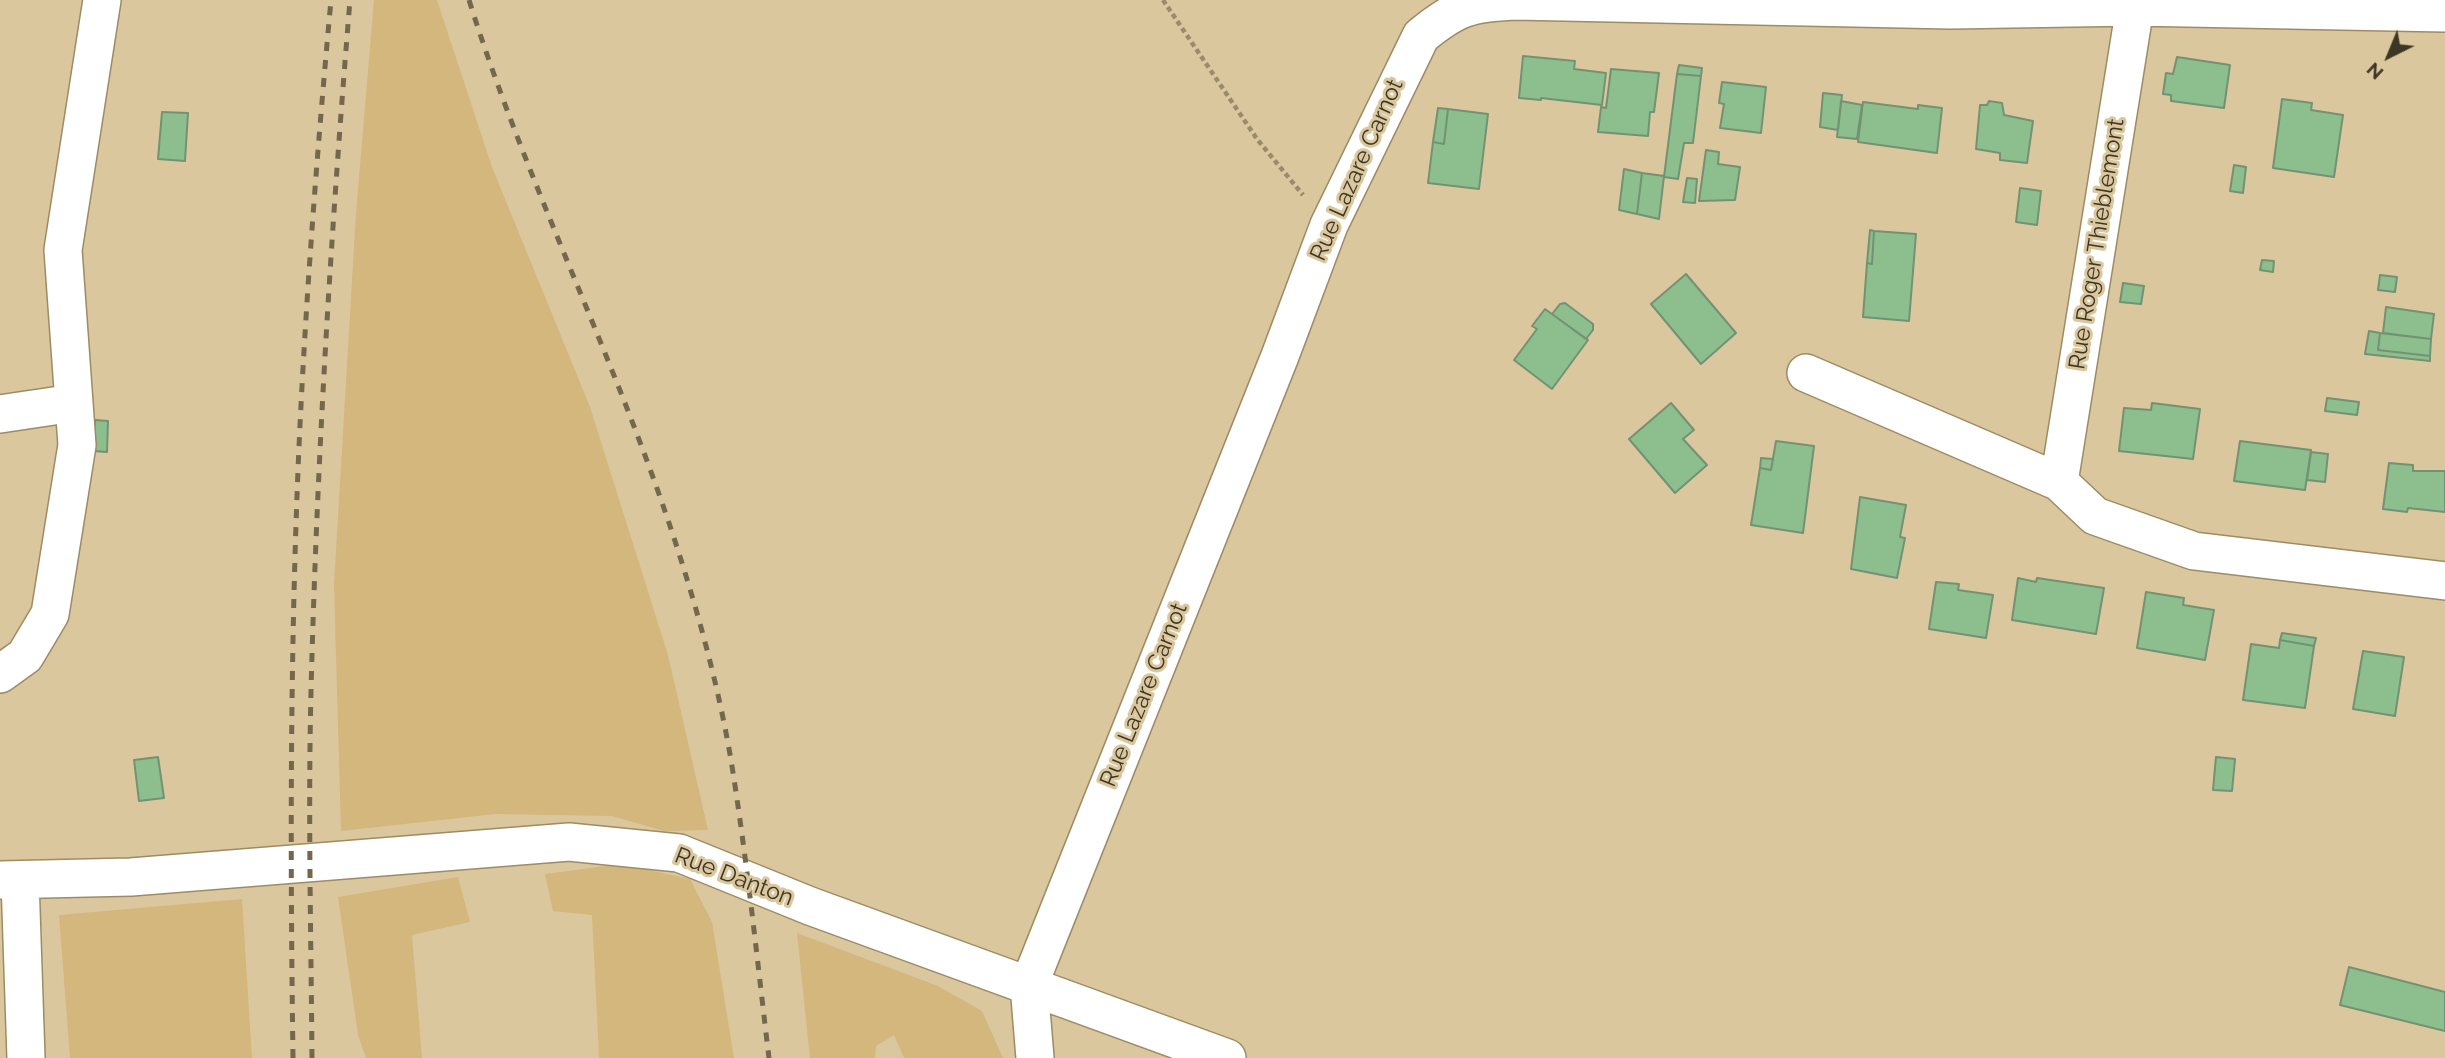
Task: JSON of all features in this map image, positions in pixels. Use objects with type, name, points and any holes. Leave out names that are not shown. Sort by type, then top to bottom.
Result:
[{"type":"street","points":[[0,674],[25,656],[50,614],[77,445],[63,250],[102,0]]},
{"type":"street","name":"Rue Lazare Carnot","points":[[1029,985],[1280,356],[1329,225],[1421,36],[1445,16],[1479,3],[1515,1],[1951,9],[2135,3],[2445,13]]},
{"type":"street","name":"Rue Roger Thieblemont","points":[[2059,482],[2135,3]]},
{"type":"street","points":[[1806,373],[2059,482],[2095,516],[2194,551],[2445,581]]},
{"type":"street","points":[[0,414],[74,403]]},
{"type":"street","name":"Rue Danton","points":[[10,880],[131,877],[569,842],[679,853],[810,906],[1227,1058]]},
{"type":"street","points":[[10,880],[26,1058]]},
{"type":"street","points":[[1029,985],[1035,1058]]},
{"type":"path","points":[[1163,0],[1257,139],[1329,225]]},
{"type":"shaded area","points":[[374,0],[437,0],[492,167],[590,407],[668,655],[708,830],[664,831],[612,816],[495,814],[341,831],[334,584],[356,213]]},
{"type":"shaded area","points":[[621,864],[690,879],[712,922],[734,1058],[599,1058],[592,915],[553,911],[545,874]]},
{"type":"shaded area","points":[[458,877],[470,922],[412,935],[422,1058],[366,1058],[358,1035],[338,897]]},
{"type":"shaded area","points":[[242,899],[252,1058],[70,1058],[59,915]]},
{"type":"shaded area","points":[[797,933],[938,986],[982,1011],[1003,1058],[904,1058],[894,1035],[876,1046],[875,1058],[810,1058]]},
{"type":"building","points":[[1523,56],[1575,61],[1574,69],[1606,73],[1602,105],[1519,98]]},
{"type":"building","points":[[2177,57],[2230,65],[2224,108],[2171,101],[2171,95],[2163,94],[2166,73],[2173,74]]},
{"type":"building","points":[[1679,65],[1702,68],[1701,76],[1677,74]]},
{"type":"building","points":[[1611,69],[1659,73],[1654,112],[1650,112],[1648,136],[1598,132],[1601,107],[1606,108]]},
{"type":"building","points":[[1677,74],[1701,76],[1693,143],[1684,143],[1678,179],[1664,177]]},
{"type":"building","points":[[1722,82],[1766,87],[1761,133],[1720,128],[1724,104],[1719,103]]},
{"type":"building","points":[[1823,93],[1842,95],[1838,130],[1820,127]]},
{"type":"building","points":[[2282,99],[2312,103],[2311,110],[2343,115],[2334,177],[2273,168]]},
{"type":"building","points":[[1841,101],[1862,105],[1857,139],[1837,137]]},
{"type":"building","points":[[1989,101],[2002,103],[2004,115],[2033,121],[2027,163],[2000,160],[2000,153],[1976,149],[1980,105],[1987,105]]},
{"type":"building","points":[[1863,102],[1918,109],[1918,105],[1942,108],[1937,153],[1858,142]]},
{"type":"building","points":[[1438,108],[1448,109],[1444,144],[1433,142]]},
{"type":"building","points":[[1448,109],[1488,114],[1479,189],[1428,183],[1433,142],[1444,144]]},
{"type":"building","points":[[162,112],[188,113],[185,161],[158,159]]},
{"type":"building","points":[[1706,150],[1719,152],[1718,164],[1740,167],[1735,200],[1699,201]]},
{"type":"building","points":[[2234,165],[2246,167],[2243,193],[2230,191]]},
{"type":"building","points":[[1624,169],[1642,173],[1637,214],[1619,210]]},
{"type":"building","points":[[1642,173],[1664,176],[1659,219],[1637,214]]},
{"type":"building","points":[[1687,178],[1697,179],[1695,203],[1683,202]]},
{"type":"building","points":[[2020,188],[2041,191],[2037,225],[2016,222]]},
{"type":"building","points":[[1870,230],[1874,231],[1872,264],[1867,263]]},
{"type":"building","points":[[1874,231],[1916,234],[1909,321],[1863,317],[1867,263],[1872,264]]},
{"type":"building","points":[[2262,260],[2274,261],[2273,272],[2260,270]]},
{"type":"building","points":[[1686,274],[1736,333],[1701,364],[1651,304]]},
{"type":"building","points":[[2380,275],[2397,277],[2395,292],[2378,290]]},
{"type":"building","points":[[2123,283],[2144,286],[2141,304],[2120,302]]},
{"type":"building","points":[[1565,303],[1593,324],[1593,330],[1586,339],[1552,314],[1560,304]]},
{"type":"building","points":[[2386,307],[2434,314],[2431,339],[2383,333]]},
{"type":"building","points":[[1545,309],[1588,340],[1552,389],[1514,360],[1537,329],[1532,326]]},
{"type":"building","points":[[2369,331],[2380,333],[2378,350],[2430,356],[2430,361],[2365,354]]},
{"type":"building","points":[[2380,333],[2431,339],[2430,356],[2378,350]]},
{"type":"building","points":[[2327,398],[2359,402],[2357,415],[2325,411]]},
{"type":"building","points":[[1671,403],[1694,430],[1683,439],[1707,465],[1675,493],[1629,439]]},
{"type":"building","points":[[2152,403],[2200,409],[2193,459],[2119,451],[2124,408],[2151,410]]},
{"type":"building","points":[[95,420],[108,421],[107,452],[93,451]]},
{"type":"building","points":[[1776,441],[1814,446],[1803,533],[1751,525],[1760,468],[1771,470]]},
{"type":"building","points":[[2240,441],[2311,450],[2305,490],[2234,481]]},
{"type":"building","points":[[2311,452],[2328,454],[2325,482],[2307,480]]},
{"type":"building","points":[[1761,458],[1773,459],[1771,470],[1760,468]]},
{"type":"building","points":[[2389,463],[2413,465],[2413,471],[2445,471],[2445,512],[2408,508],[2407,512],[2383,509]]},
{"type":"building","points":[[1860,497],[1906,505],[1900,537],[1905,538],[1897,578],[1851,569]]},
{"type":"building","points":[[2018,578],[2036,582],[2037,578],[2104,588],[2096,634],[2012,620]]},
{"type":"building","points":[[1936,582],[1959,584],[1958,590],[1993,595],[1986,638],[1929,629]]},
{"type":"building","points":[[2146,592],[2184,598],[2183,605],[2214,610],[2205,660],[2137,648]]},
{"type":"building","points":[[2282,633],[2316,638],[2314,646],[2280,640]]},
{"type":"building","points":[[2280,640],[2314,646],[2305,708],[2243,700],[2251,644],[2279,648]]},
{"type":"building","points":[[2363,651],[2404,657],[2395,716],[2353,709]]},
{"type":"building","points":[[158,757],[164,798],[139,801],[134,760]]},
{"type":"building","points":[[2216,757],[2235,759],[2232,791],[2213,790]]},
{"type":"building","points":[[2349,967],[2445,992],[2445,1031],[2340,1005]]},
{"type":"railway","points":[[293,1058],[291,900],[294,583],[309,265],[331,0]]},
{"type":"railway","points":[[312,1058],[310,783],[317,518],[350,0]]},
{"type":"railway","points":[[469,0],[516,135],[649,467],[698,618],[720,703],[731,760],[769,1058]]}]
